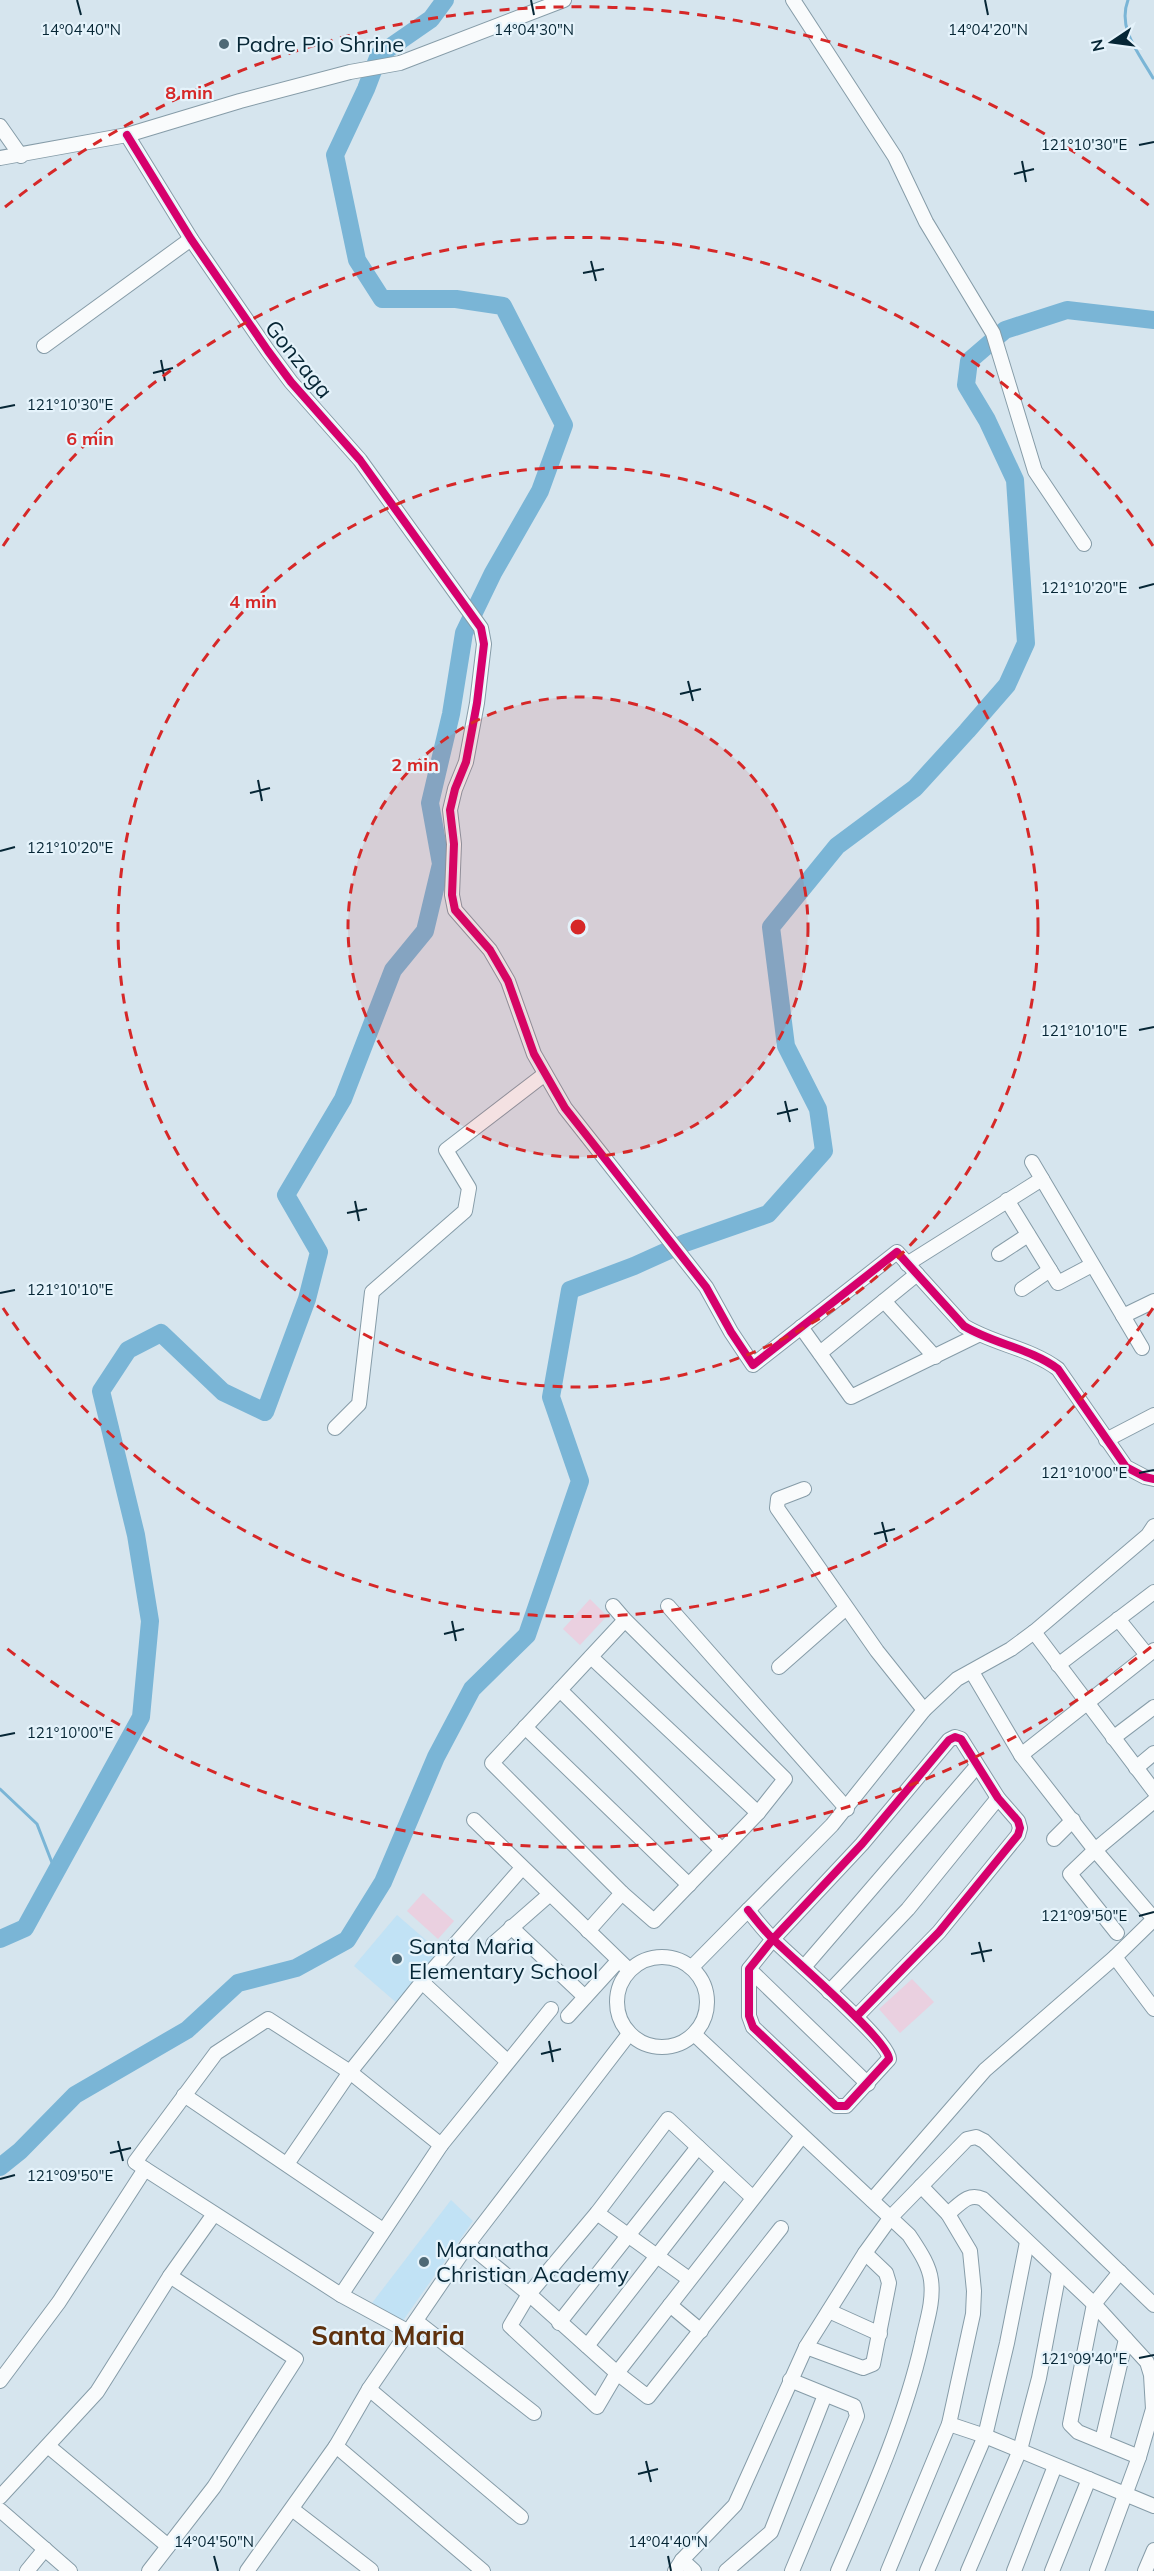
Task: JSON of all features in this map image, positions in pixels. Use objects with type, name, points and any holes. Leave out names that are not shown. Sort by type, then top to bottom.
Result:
[{"type":"street","points":[[0,158],[21,156],[126,135],[240,101],[350,72],[400,63],[564,0]]},
{"type":"street","points":[[794,0],[896,157],[926,222],[993,333],[1035,471],[1084,544]]},
{"type":"street","points":[[0,126],[21,156]]},
{"type":"street","name":"Gonzaga","points":[[126,135],[190,240],[291,382],[360,460],[482,628],[484,645],[466,762],[455,789],[450,810],[454,844],[452,895],[455,909],[490,950],[508,981],[534,1054],[545,1074]]},
{"type":"street","points":[[44,346],[190,240]]},
{"type":"street","points":[[335,1428],[359,1404],[372,1292],[465,1211],[469,1188],[446,1150],[545,1074],[565,1108],[706,1287],[731,1332],[753,1365],[897,1252],[964,1326],[978,1335],[1046,1360],[1058,1369],[1126,1467],[1154,1479]]},
{"type":"street","points":[[1032,1162],[1142,1348]]},
{"type":"street","points":[[820,1353],[884,1300],[912,1269],[1007,1200],[1042,1179]]},
{"type":"street","points":[[1007,1200],[1058,1283],[1092,1265]]},
{"type":"street","points":[[999,1254],[1028,1235]]},
{"type":"street","points":[[1022,1289],[1050,1270]]},
{"type":"street","points":[[884,1300],[935,1357]]},
{"type":"street","points":[[1123,1317],[1154,1301]]},
{"type":"street","points":[[801,1327],[851,1397],[978,1335]]},
{"type":"street","points":[[1106,1440],[1154,1415]]},
{"type":"street","points":[[804,1489],[778,1499],[777,1508],[846,1608],[924,1710]]},
{"type":"street","points":[[692,1967],[847,1809],[924,1710],[957,1679],[1011,1649],[1034,1632],[1148,1535],[1154,1526]]},
{"type":"street","points":[[1058,1665],[1154,1592]]},
{"type":"street","points":[[613,1606],[785,1779],[758,1813],[654,1921],[622,1893],[492,1762],[625,1620]]},
{"type":"street","points":[[668,1606],[847,1809]]},
{"type":"street","points":[[779,1666],[846,1608]]},
{"type":"street","points":[[1021,1755],[1151,1652],[1118,1619]]},
{"type":"street","points":[[1034,1632],[1136,1768],[1153,1800],[1070,1874],[1117,1933]]},
{"type":"street","points":[[591,1656],[758,1813]]},
{"type":"street","points":[[872,2200],[985,2070],[1115,1957],[1154,1919],[1095,1850],[1021,1755],[972,1672]]},
{"type":"street","points":[[560,1690],[722,1850]]},
{"type":"street","points":[[1113,1738],[1154,1707]]},
{"type":"street","points":[[525,1727],[689,1885]]},
{"type":"street","points":[[747,1910],[773,1939],[856,2017],[890,2055],[868,2084],[846,2106],[836,2106],[753,2027],[749,2016],[749,1969],[773,1939],[862,1844],[949,1740],[955,1737],[961,1739],[998,1798],[1018,1821],[1020,1828],[1018,1835],[939,1932],[856,2017]]},
{"type":"street","points":[[1136,1768],[1154,1753]]},
{"type":"street","points":[[804,1967],[977,1766]]},
{"type":"street","points":[[829,1992],[908,1909],[998,1798]]},
{"type":"street","points":[[474,1820],[624,1966]]},
{"type":"street","points":[[1054,1839],[1072,1820]]},
{"type":"street","points":[[287,2164],[350,2072],[422,1982],[522,1868]]},
{"type":"street","points":[[588,1932],[622,1893]]},
{"type":"street","points":[[493,1944],[550,1894]]},
{"type":"street","points":[[510,1927],[585,1997]]},
{"type":"street","points":[[568,2016],[585,1997],[624,1966],[660,1956],[678,1959],[692,1967],[702,1982],[707,1995],[706,2010],[701,2025],[694,2034],[684,2042],[669,2048],[655,2048],[643,2044],[629,2034],[621,2022],[616,2006],[624,1966]]},
{"type":"street","points":[[1115,1957],[1154,2009]]},
{"type":"street","points":[[749,1969],[868,2084]]},
{"type":"street","points":[[422,1982],[507,2061]]},
{"type":"street","points":[[341,2295],[441,2145],[551,2009]]},
{"type":"street","points":[[441,2145],[350,2072],[268,2019],[216,2053],[135,2162],[341,2295],[412,2326],[534,2413]]},
{"type":"street","points":[[247,2571],[336,2446],[369,2389],[468,2244],[629,2034]]},
{"type":"street","points":[[694,2034],[909,2235],[927,2265],[931,2278],[931,2302],[915,2377],[903,2414],[838,2571]]},
{"type":"street","points":[[183,2095],[383,2230]]},
{"type":"street","points":[[752,2197],[668,2119],[597,2213],[529,2294],[510,2326],[597,2407],[617,2373],[752,2197],[802,2136]]},
{"type":"street","points":[[694,2571],[678,2565],[735,2505],[806,2347],[865,2253],[891,2217],[967,2139],[976,2137],[984,2141],[1154,2305]]},
{"type":"street","points":[[559,2323],[698,2147]]},
{"type":"street","points":[[0,2381],[59,2302],[145,2169]]},
{"type":"street","points":[[587,2346],[723,2171]]},
{"type":"street","points":[[888,2571],[949,2424],[973,2314],[974,2291],[970,2251],[948,2214],[921,2186]]},
{"type":"street","points":[[948,2214],[967,2197],[976,2195],[983,2199],[1094,2304],[1147,2362],[1154,2392],[1154,2409],[1097,2571]]},
{"type":"street","points":[[597,2213],[689,2279]]},
{"type":"street","points":[[0,2497],[97,2392],[170,2276],[214,2214]]},
{"type":"street","points":[[468,2244],[648,2397],[781,2228]]},
{"type":"street","points":[[927,2571],[985,2436],[1007,2343],[1027,2242]]},
{"type":"street","points":[[806,2347],[863,2368],[869,2368],[873,2364],[889,2283],[886,2273],[865,2253]]},
{"type":"street","points":[[969,2571],[1020,2450],[1039,2378],[1059,2272]]},
{"type":"street","points":[[1120,2272],[1094,2304],[1070,2418],[1073,2429],[1139,2457]]},
{"type":"street","points":[[149,2571],[214,2487],[296,2359],[170,2276]]},
{"type":"street","points":[[670,2305],[701,2331]]},
{"type":"street","points":[[829,2311],[880,2334]]},
{"type":"street","points":[[1102,2441],[1126,2339]]},
{"type":"street","points":[[790,2380],[854,2406],[857,2416],[792,2571]]},
{"type":"street","points":[[369,2389],[521,2517]]},
{"type":"street","points":[[726,2571],[771,2532],[825,2395]]},
{"type":"street","points":[[949,2424],[985,2436],[1154,2506]]},
{"type":"street","points":[[48,2446],[168,2546]]},
{"type":"street","points":[[336,2446],[483,2571]]},
{"type":"street","points":[[1014,2571],[1055,2466]]},
{"type":"street","points":[[1052,2571],[1089,2480]]},
{"type":"street","points":[[292,2509],[371,2570]]},
{"type":"street","points":[[0,2510],[70,2571]]},
{"type":"street","points":[[27,2571],[45,2549]]},
{"type":"street","points":[[1144,2571],[1154,2550]]},
{"type":"shaded area","points":[[590,1599],[607,1616],[580,1645],[563,1629]]},
{"type":"shaded area","points":[[423,1893],[454,1921],[438,1939],[407,1911]]},
{"type":"shaded area","name":"Santa Maria Elementary School","points":[[397,1915],[441,1953],[398,2004],[354,1966]]},
{"type":"shaded area","points":[[912,1979],[934,2002],[900,2033],[879,2009]]},
{"type":"shaded area","name":"Maranatha Christian Academy","points":[[451,2200],[473,2221],[402,2322],[372,2303]]},
{"type":"waterway","points":[[0,1939],[25,1928],[141,1717],[150,1621],[136,1535],[101,1391],[128,1350],[161,1333],[223,1392],[265,1412],[307,1299],[319,1252],[286,1195],[343,1099],[393,970],[425,931],[441,864],[430,803],[451,714],[464,633],[493,573],[540,491],[564,425],[503,306],[456,299],[382,299],[357,260],[335,155],[379,55],[431,19],[445,0]]},
{"type":"waterway","points":[[1128,0],[1125,11],[1127,31],[1153,78]]},
{"type":"waterway","points":[[0,2167],[20,2151],[75,2095],[187,2030],[238,1983],[296,1968],[347,1940],[383,1882],[436,1757],[472,1689],[527,1635],[580,1481],[551,1397],[570,1290],[634,1266],[685,1243],[768,1214],[824,1151],[818,1109],[786,1046],[771,927],[837,846],[915,788],[967,731],[1007,685],[1026,643],[1015,480],[987,420],[966,385],[969,361],[1005,330],[1067,310],[1154,320]]},
{"type":"waterway","points":[[0,1789],[37,1824],[56,1873]]},
{"type":"cycle path","points":[[127,135],[191,239],[268,351],[291,382],[360,460],[481,628],[484,644],[477,703],[466,762],[455,789],[450,810],[454,844],[452,895],[455,910],[490,950],[508,981],[534,1054],[565,1108],[706,1287],[731,1332],[753,1365],[897,1252],[964,1326],[1036,1356],[1058,1369],[1126,1467],[1154,1479]]},
{"type":"cycle path","points":[[748,1910],[771,1937],[775,1941],[839,2000],[885,2050],[889,2059],[846,2106],[836,2106],[753,2027],[749,2016],[749,1969],[773,1939],[862,1844],[949,1740],[955,1737],[961,1739],[998,1798],[1018,1821],[1020,1828],[1018,1835],[939,1932],[856,2017]]},
{"type":"place","name":"Padre Pio Shrine","points":[[224,44]]},
{"type":"place","name":"Santa Maria Elementary School","points":[[397,1959]]},
{"type":"place","name":"Maranatha Christian Academy","points":[[424,2262]]},
{"type":"district","name":"Santa Maria","points":[[388,2336]]}]
